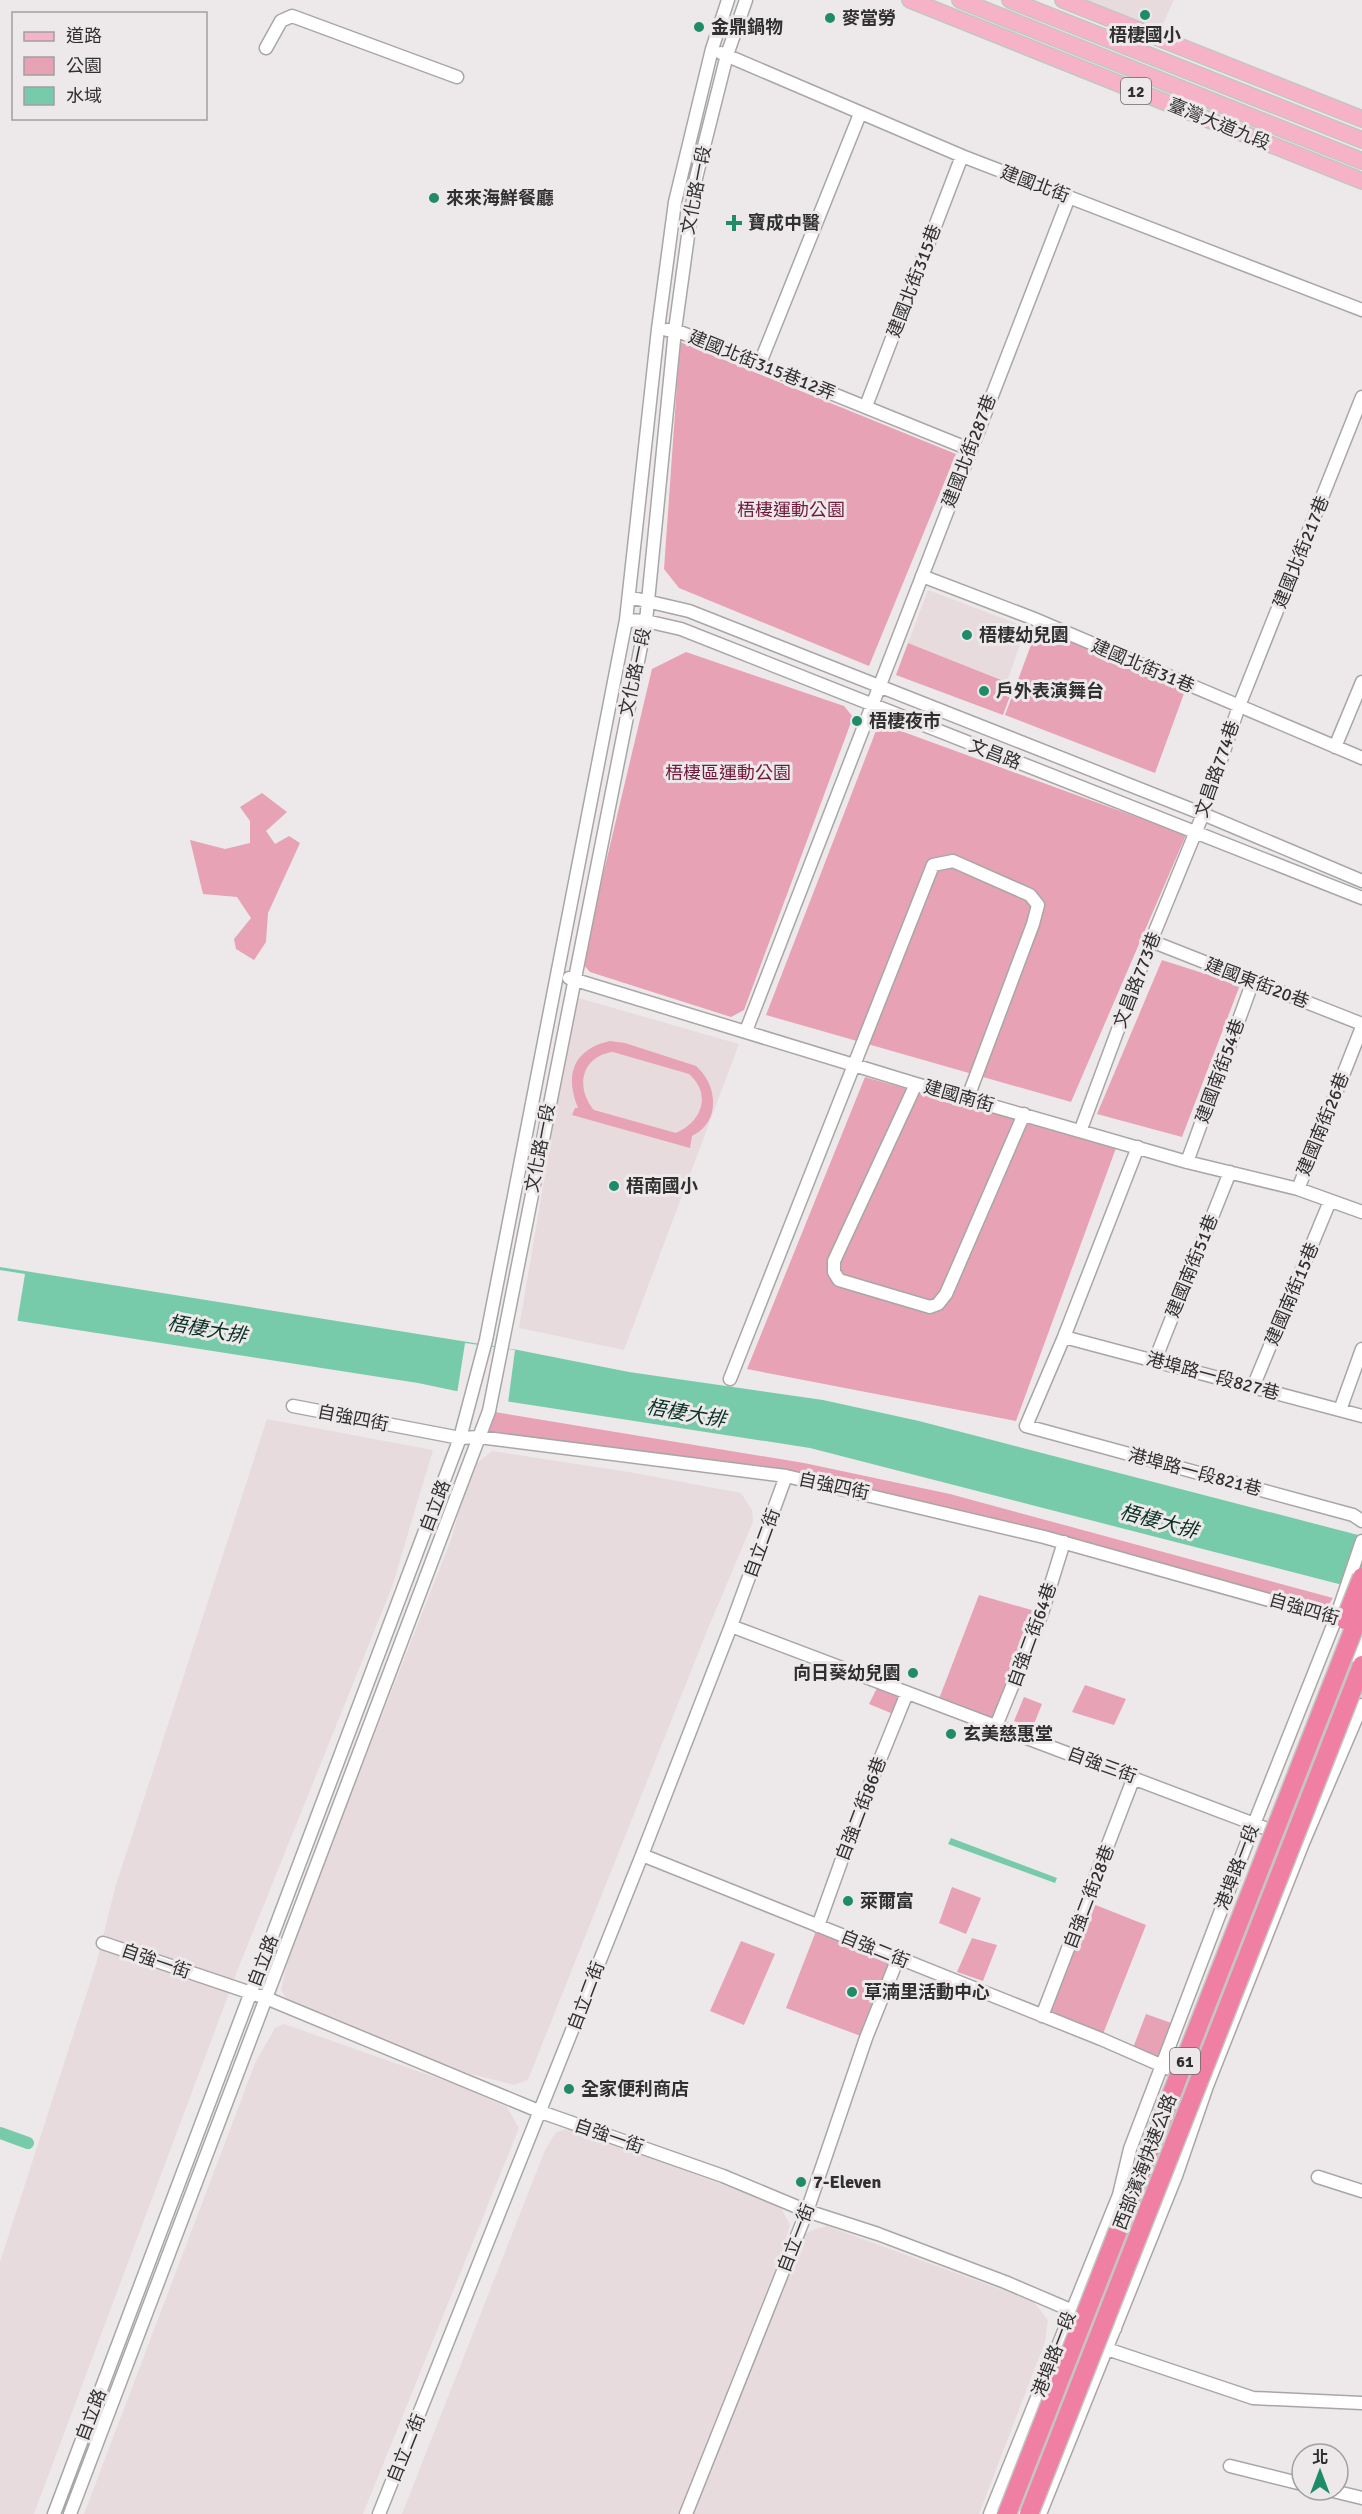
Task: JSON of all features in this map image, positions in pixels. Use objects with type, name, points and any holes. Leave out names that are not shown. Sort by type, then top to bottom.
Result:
[{"type":"highway","points":[[1284,1808],[1291,1774],[1316,1694],[1362,1577]]},
{"type":"highway","name":"西部濱海快速公路","points":[[1007,2514],[1362,1608]]},
{"type":"highway","name":"西部濱海快速公路","points":[[1029,2514],[1362,1665]]},
{"type":"main road","name":"臺灣大道九段","points":[[910,0],[1362,181]]},
{"type":"main road","name":"臺灣大道九段","points":[[960,0],[1362,161]]},
{"type":"main road","name":"臺灣大道九段","points":[[1010,0],[1362,140]]},
{"type":"main road","points":[[1063,0],[1362,119]]},
{"type":"street","name":"文化路一段","points":[[470,1406],[486,1340],[626,620],[658,329],[675,202],[712,49],[728,0]]},
{"type":"street","name":"文化路一段","points":[[489,1411],[646,621],[675,330],[696,178],[727,55],[746,0]]},
{"type":"street","points":[[266,48],[281,21],[292,16],[458,77]]},
{"type":"street","name":"建國北街","points":[[712,49],[962,156],[1362,310]]},
{"type":"street","points":[[760,363],[860,114]]},
{"type":"street","name":"建國北街315巷","points":[[866,406],[962,156]]},
{"type":"street","name":"建國北街287巷","points":[[746,1031],[871,705],[880,688],[969,449],[1069,197]]},
{"type":"street","name":"建國北街315巷12弄","points":[[658,329],[675,330],[969,449]]},
{"type":"street","name":"建國北街217巷","points":[[1239,706],[1362,397]]},
{"type":"street","name":"建國北街31巷","points":[[922,576],[1032,618],[1362,758]]},
{"type":"street","name":"文昌路","points":[[629,597],[690,611],[1203,814],[1362,881]]},
{"type":"street","name":"文昌路","points":[[626,620],[646,621],[681,629],[1362,898]]},
{"type":"street","points":[[1335,747],[1362,682]]},
{"type":"street","name":"文昌路774巷","points":[[1195,832],[1239,706]]},
{"type":"street","name":"文昌路773巷","points":[[1081,1129],[1151,941],[1195,832]]},
{"type":"street","points":[[730,1379],[933,865],[953,861],[1030,895],[1038,905],[1033,924],[968,1097]]},
{"type":"street","name":"建國東街20巷","points":[[1151,941],[1362,1025]]},
{"type":"street","name":"建國南街","points":[[557,975],[1186,1162],[1298,1189],[1362,1212]]},
{"type":"street","name":"建國南街54巷","points":[[1186,1162],[1253,981]]},
{"type":"street","name":"建國南街26巷","points":[[1298,1189],[1362,1025]]},
{"type":"street","points":[[916,1083],[834,1261],[834,1272],[839,1280],[930,1307],[938,1304],[946,1294],[1024,1114]]},
{"type":"street","points":[[1064,1337],[1138,1147]]},
{"type":"street","name":"建國南街51巷","points":[[1155,1360],[1230,1172]]},
{"type":"street","name":"建國南街15巷","points":[[1253,1387],[1330,1201]]},
{"type":"street","name":"港埠路一段827巷","points":[[1064,1337],[1362,1416]]},
{"type":"street","name":"港埠路一段821巷","points":[[1064,1337],[1026,1426],[1353,1515],[1362,1521]]},
{"type":"street","points":[[1340,1410],[1362,1349]]},
{"type":"street","name":"自強四街","points":[[293,1406],[460,1438],[479,1437],[786,1476],[936,1509],[1064,1542],[1362,1626]]},
{"type":"street","name":"自立路","points":[[54,2514],[460,1438],[470,1406]]},
{"type":"street","name":"自立路","points":[[70,2514],[489,1411]]},
{"type":"street","name":"自立二街","points":[[379,2514],[642,1855],[731,1626],[786,1476]]},
{"type":"street","name":"港埠路一段","points":[[990,2514],[1119,2195],[1130,2149],[1161,2065],[1336,1618],[1362,1541]]},
{"type":"street","name":"自強二街64巷","points":[[996,1726],[1042,1613],[1064,1542]]},
{"type":"street","name":"自強三街","points":[[731,1626],[1303,1843]]},
{"type":"street","name":"港埠路一段","points":[[1119,2195],[1175,2111],[1362,1640]]},
{"type":"street","name":"自強二街86巷","points":[[818,1926],[860,1809],[908,1693]]},
{"type":"street","name":"港埠路一段","points":[[1040,2514],[1115,2329],[1207,2086],[1303,1843],[1362,1705]]},
{"type":"street","name":"自強二街28巷","points":[[1042,2016],[1134,1777]]},
{"type":"street","name":"自強二街","points":[[642,1855],[1042,2016],[1207,2086]]},
{"type":"street","name":"自強一街","points":[[103,1943],[266,1998],[541,2112],[723,2176],[807,2211],[878,2234],[1005,2282],[1115,2329]]},
{"type":"street","name":"自立一街","points":[[686,2514],[807,2211],[866,2038],[898,1958]]},
{"type":"street","name":"港埠路一段","points":[[1161,2211],[1175,2111]]},
{"type":"street","points":[[1318,2177],[1362,2191]]},
{"type":"street","points":[[1107,2349],[1253,2398],[1362,2403]]},
{"type":"street","points":[[1230,2466],[1290,2481]]},
{"type":"shaded area","name":"梧棲國小","points":[[1086,0],[1174,0],[1160,30]]},
{"type":"shaded area","name":"梧棲幼兒園","points":[[928,590],[1026,627],[1007,682],[908,643]]},
{"type":"shaded area","name":"梧南國小","points":[[575,997],[739,1044],[624,1350],[519,1328]]},
{"type":"shaded area","points":[[267,1419],[433,1450],[392,1587],[238,1969],[34,2514],[0,2514],[0,2262],[97,1961],[115,1888]]},
{"type":"shaded area","points":[[492,1451],[629,1472],[741,1493],[752,1510],[753,1522],[707,1631],[528,2080],[514,2085],[471,2074],[292,2006],[281,1990],[290,1950],[452,1537],[471,1468]]},
{"type":"shaded area","points":[[284,2024],[463,2087],[507,2107],[519,2128],[363,2514],[84,2514],[256,2061],[275,2028]]},
{"type":"shaded area","points":[[570,2128],[780,2206],[790,2225],[781,2255],[678,2514],[402,2514],[545,2150],[556,2132]]},
{"type":"shaded area","points":[[827,2226],[1033,2301],[1048,2320],[1045,2342],[979,2514],[692,2514],[798,2239],[812,2230]]},
{"type":"green space","name":"梧棲運動公園","points":[[680,342],[956,454],[869,666],[679,588],[664,569]]},
{"type":"green space","points":[[1038,626],[1186,688],[1155,773],[1005,715]]},
{"type":"green space","points":[[908,643],[1014,685],[1003,715],[896,675]]},
{"type":"green space","name":"梧棲區運動公園","points":[[686,652],[844,706],[853,717],[744,1010],[731,1017],[590,972],[582,963],[652,669]]},
{"type":"green space","points":[[879,723],[1186,835],[1071,1102],[766,1015]]},
{"type":"green space","points":[[262,793],[287,812],[266,831],[275,844],[289,836],[300,843],[268,913],[266,942],[254,960],[236,949],[234,939],[251,918],[237,897],[203,894],[190,840],[225,849],[250,843],[250,821],[240,807]]},
{"type":"green space","points":[[1162,960],[1240,985],[1182,1137],[1097,1114]]},
{"type":"green space","points":[[610,1041],[625,1043],[696,1066],[709,1083],[713,1103],[708,1122],[692,1136],[690,1148],[572,1115],[575,1108],[578,1108],[572,1084],[575,1065],[588,1050]],"holes":[[[613,1052],[689,1074],[700,1090],[701,1107],[692,1122],[676,1133],[594,1110],[584,1092],[584,1074],[588,1066],[602,1055]]]},
{"type":"green space","points":[[865,1077],[1116,1148],[1016,1421],[747,1369]]},
{"type":"green space","points":[[489,1411],[804,1463],[950,1494],[1333,1598],[1322,1614],[803,1480],[490,1435]]},
{"type":"green space","points":[[979,1595],[1042,1613],[996,1726],[937,1704]]},
{"type":"green space","points":[[880,1682],[907,1693],[898,1716],[869,1704]]},
{"type":"green space","points":[[1085,1685],[1126,1699],[1114,1725],[1072,1712]]},
{"type":"green space","points":[[1024,1697],[1042,1704],[1032,1729],[1014,1721]]},
{"type":"green space","points":[[952,1887],[981,1898],[966,1934],[939,1923]]},
{"type":"green space","points":[[1088,1902],[1146,1925],[1101,2039],[1042,2016]]},
{"type":"green space","points":[[818,1926],[898,1958],[866,2038],[786,2008]]},
{"type":"green space","points":[[972,1938],[997,1945],[983,1981],[957,1972]]},
{"type":"green space","points":[[741,1941],[775,1954],[744,2025],[710,2011]]},
{"type":"green space","points":[[1146,2014],[1177,2025],[1161,2065],[1131,2053]]},
{"type":"water","name":"梧棲大排","points":[[0,1267],[518,1350],[629,1372],[823,1400],[919,1421],[1362,1536],[1362,1590],[810,1448],[499,1400],[418,1383],[0,1318]]},
{"type":"water","points":[[951,1838],[1057,1878],[1055,1883],[948,1844]]},
{"type":"pier","points":[[0,1270],[25,1274],[17,1323],[0,1321]]},
{"type":"pier","points":[[465,1343],[515,1350],[508,1403],[457,1394]]},
{"type":"waterway","points":[[0,2133],[28,2143]]},
{"type":"place","name":"梧棲國小","points":[[1145,15]]},
{"type":"place","name":"麥當勞","points":[[830,18]]},
{"type":"place","name":"金鼎鍋物","points":[[699,27]]},
{"type":"place","name":"來來海鮮餐廳","points":[[434,198]]},
{"type":"place","name":"寶成中醫","points":[[734,223]]},
{"type":"place","name":"梧棲幼兒園","points":[[967,635]]},
{"type":"place","name":"戶外表演舞台","points":[[984,691]]},
{"type":"place","name":"梧棲夜市","points":[[857,721]]},
{"type":"place","name":"梧南國小","points":[[614,1186]]},
{"type":"place","name":"向日葵幼兒園","points":[[913,1673]]},
{"type":"place","name":"玄美慈惠堂","points":[[951,1734]]},
{"type":"place","name":"萊爾富","points":[[848,1901]]},
{"type":"place","name":"草湳里活動中心","points":[[852,1992]]},
{"type":"place","name":"全家便利商店","points":[[569,2089]]},
{"type":"place","name":"7-Eleven","points":[[801,2182]]}]
